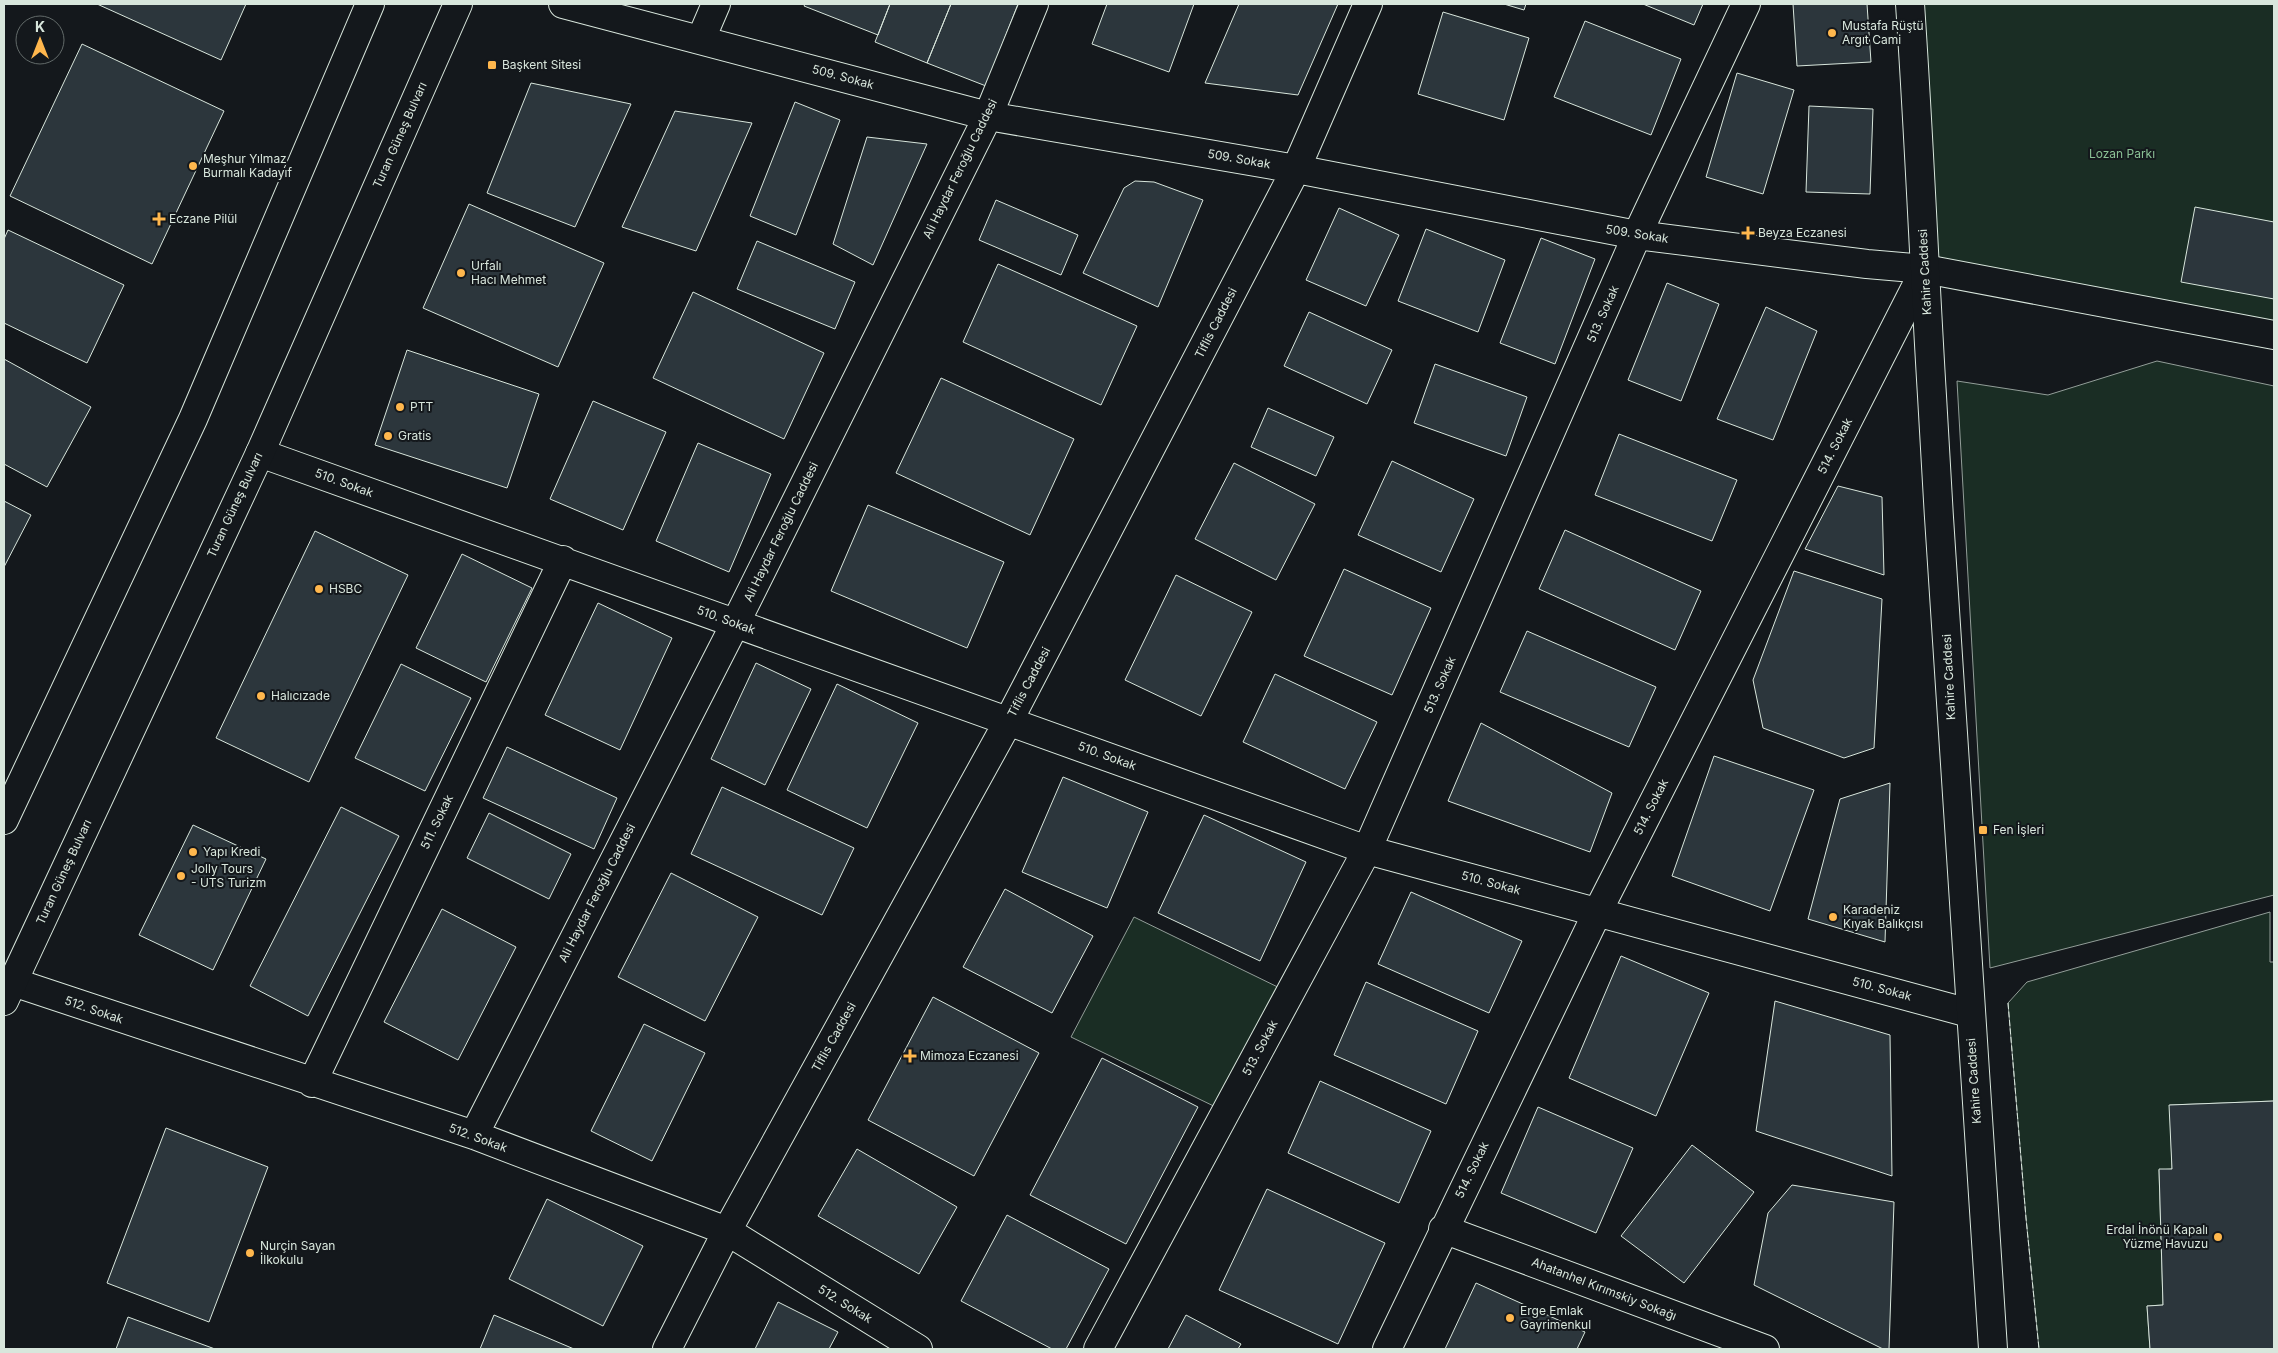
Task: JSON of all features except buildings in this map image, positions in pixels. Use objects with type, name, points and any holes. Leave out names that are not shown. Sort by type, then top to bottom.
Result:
[{"type":"street","points":[[4,820],[192,419],[370,4]]},
{"type":"street","name":"Turan Güneş Bulvarı","points":[[8,992],[260,453],[458,4]]},
{"type":"street","name":"509. Sokak","points":[[563,4],[988,116],[1296,169],[1637,235],[1858,263],[1925,269],[2274,336]]},
{"type":"street","points":[[701,39],[716,4]]},
{"type":"street","name":"Ali Haydar Feroğlu Caddesi","points":[[474,1135],[735,624],[988,116],[1034,4]]},
{"type":"street","name":"Tiflis Caddesi","points":[[668,1349],[727,1231],[1009,720],[1296,169],[1368,4]]},
{"type":"street","name":"513. Sokak","points":[[1098,1349],[1367,850],[1637,235],[1746,4]]},
{"type":"street","name":"Kahire Caddesi","points":[[1910,4],[1969,1013],[1993,1349]]},
{"type":"street","name":"514. Sokak","points":[[1387,1349],[1443,1229],[1598,911],[1925,269]]},
{"type":"street","name":"510. Sokak","points":[[260,453],[563,560],[735,624],[1009,720],[1367,850],[1969,1013]]},
{"type":"street","name":"511. Sokak","points":[[312,1083],[563,560]]},
{"type":"street","name":"512. Sokak","points":[[8,992],[312,1083],[474,1135],[727,1231],[918,1349]]},
{"type":"street","name":"Ahatanhel Kırımskiy Sokağı","points":[[1443,1229],[1764,1349]]},
{"type":"green space","name":"Lozan Parkı","points":[[1910,4],[2274,4],[2274,335],[1925,269]]},
{"type":"green space","points":[[2157,361],[2274,386],[2274,895],[1990,968],[1957,381],[2048,395]]},
{"type":"green space","points":[[2270,912],[2270,962],[2274,962],[2274,1101],[2170,1105],[2172,1169],[2159,1170],[2163,1305],[2147,1306],[2150,1349],[2039,1349],[2008,1003],[2027,982]]},
{"type":"green space","points":[[1134,917],[1290,993],[1226,1112],[1071,1037]]},
{"type":"fence","points":[[2008,1003],[2039,1349]]},
{"type":"place","name":"Mustafa Rüştü Argıt Cami","points":[[1832,33]]},
{"type":"place","name":"Başkent Sitesi","points":[[492,65]]},
{"type":"place","name":"Meşhur Yılmaz Burmalı Kadayıf","points":[[193,166]]},
{"type":"place","name":"Eczane Pilül","points":[[159,219]]},
{"type":"place","name":"Beyza Eczanesi","points":[[1748,233]]},
{"type":"place","name":"Urfalı Hacı Mehmet","points":[[461,273]]},
{"type":"place","name":"PTT","points":[[400,407]]},
{"type":"place","name":"Gratis","points":[[388,436]]},
{"type":"place","name":"HSBC","points":[[319,589]]},
{"type":"place","name":"Halıcızade","points":[[261,696]]},
{"type":"place","name":"Fen İşleri","points":[[1983,830]]},
{"type":"place","name":"Yapı Kredi","points":[[193,852]]},
{"type":"place","name":"Jolly Tours - UTS Turizm","points":[[181,876]]},
{"type":"place","name":"Karadeniz Kıyak Balıkçısı","points":[[1833,917]]},
{"type":"place","name":"Mimoza Eczanesi","points":[[910,1056]]},
{"type":"place","name":"Erdal İnönü Kapalı Yüzme Havuzu","points":[[2218,1237]]},
{"type":"place","name":"Nurçin Sayan İlkokulu","points":[[250,1253]]},
{"type":"place","name":"Erge Emlak Gayrimenkul","points":[[1510,1318]]}]
